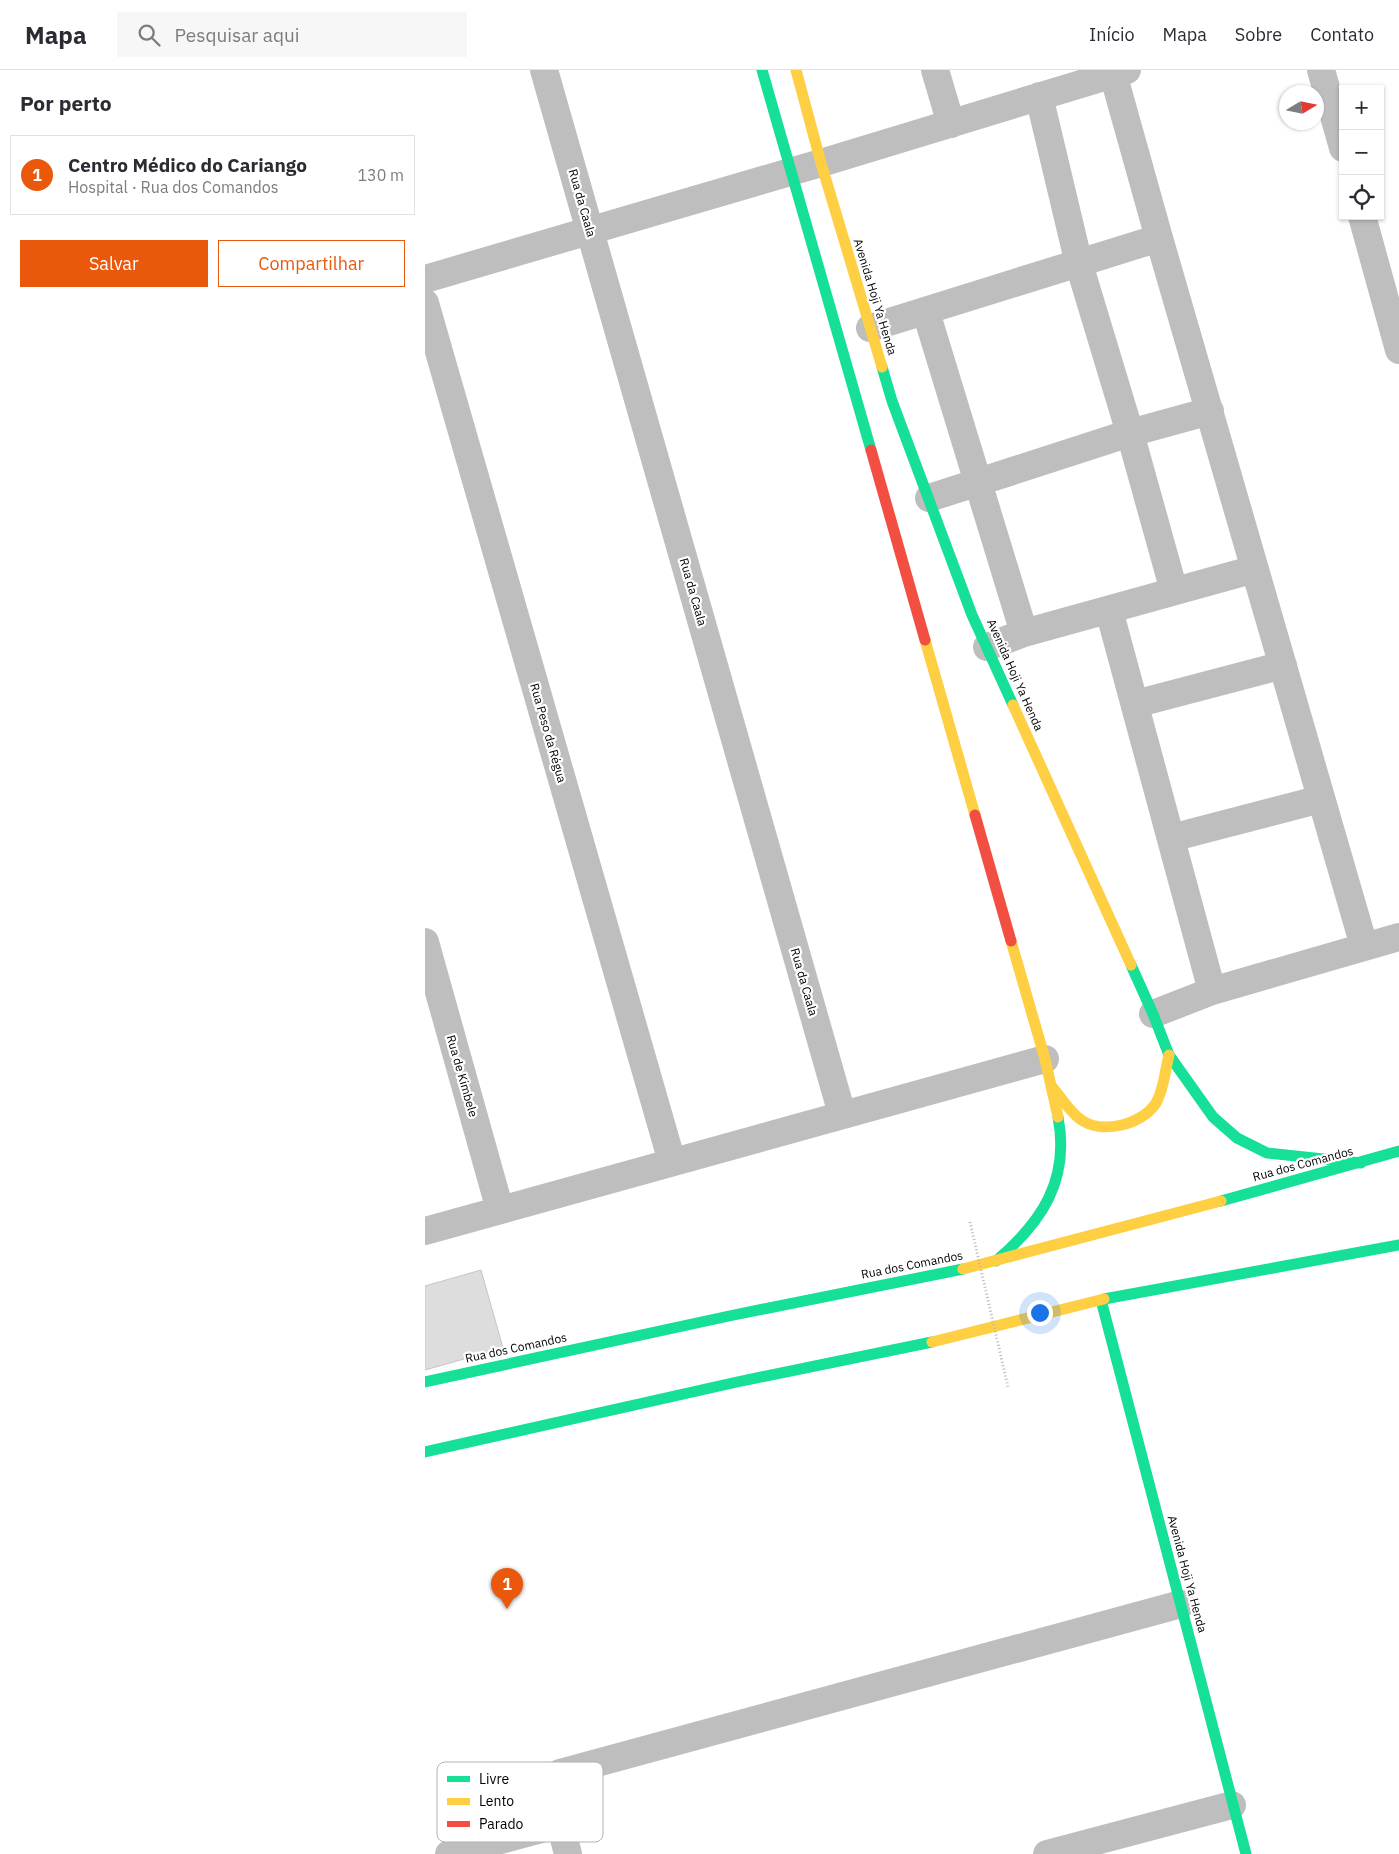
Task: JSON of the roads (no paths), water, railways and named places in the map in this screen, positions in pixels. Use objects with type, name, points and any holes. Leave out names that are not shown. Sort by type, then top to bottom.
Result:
[{"type":"main road","points":[[762,70],[1045,1059],[1061,1136],[1055,1182],[1047,1205],[1033,1226],[1016,1245],[995,1261]]},
{"type":"main road","name":"Avenida Hoji Ya Henda","points":[[795,70],[892,401],[972,615],[1153,1014],[1169,1055],[1213,1117],[1237,1138],[1267,1153],[1361,1163]]},
{"type":"main road","points":[[1051,1085],[1081,1120],[1102,1126],[1121,1124],[1138,1118],[1155,1103],[1169,1055]]},
{"type":"main road","name":"Rua dos Comandos","points":[[425,1382],[729,1316],[972,1268],[1361,1163],[1399,1151]]},
{"type":"main road","points":[[425,1452],[737,1382],[933,1342],[1101,1300],[1399,1245]]},
{"type":"main road","name":"Avenida Hoji Ya Henda","points":[[1101,1300],[1181,1604],[1231,1804],[1246,1854]]},
{"type":"street","name":"Rua da Caala","points":[[544,70],[842,1114]]},
{"type":"street","points":[[935,70],[951,124]]},
{"type":"street","points":[[1321,70],[1339,134]]},
{"type":"street","points":[[425,279],[590,232],[951,124],[1117,71],[1159,238],[1364,946]]},
{"type":"street","points":[[1039,96],[1079,264],[1130,433],[1174,592]]},
{"type":"street","points":[[1363,220],[1399,350]]},
{"type":"street","points":[[870,328],[1159,238]]},
{"type":"street","name":"Rua Peso da Régua","points":[[425,303],[672,1162]]},
{"type":"street","points":[[926,312],[1024,633]]},
{"type":"street","points":[[929,498],[1130,433],[1210,412]]},
{"type":"street","points":[[987,648],[1024,633],[1255,568]]},
{"type":"street","points":[[1109,610],[1212,991]]},
{"type":"street","points":[[1135,704],[1283,665]]},
{"type":"street","points":[[1171,838],[1321,799]]},
{"type":"street","points":[[1153,1014],[1212,991],[1399,937]]},
{"type":"street","name":"Rua de Kimbele","points":[[425,942],[500,1210]]},
{"type":"street","points":[[425,1231],[1045,1059]]},
{"type":"street","points":[[599,1762],[1181,1604]]},
{"type":"street","points":[[1047,1854],[1231,1804]]},
{"type":"street","points":[[449,1854],[493,1842]]},
{"type":"place","name":"Centro Médico do Cariango","points":[[507,1609]]}]
